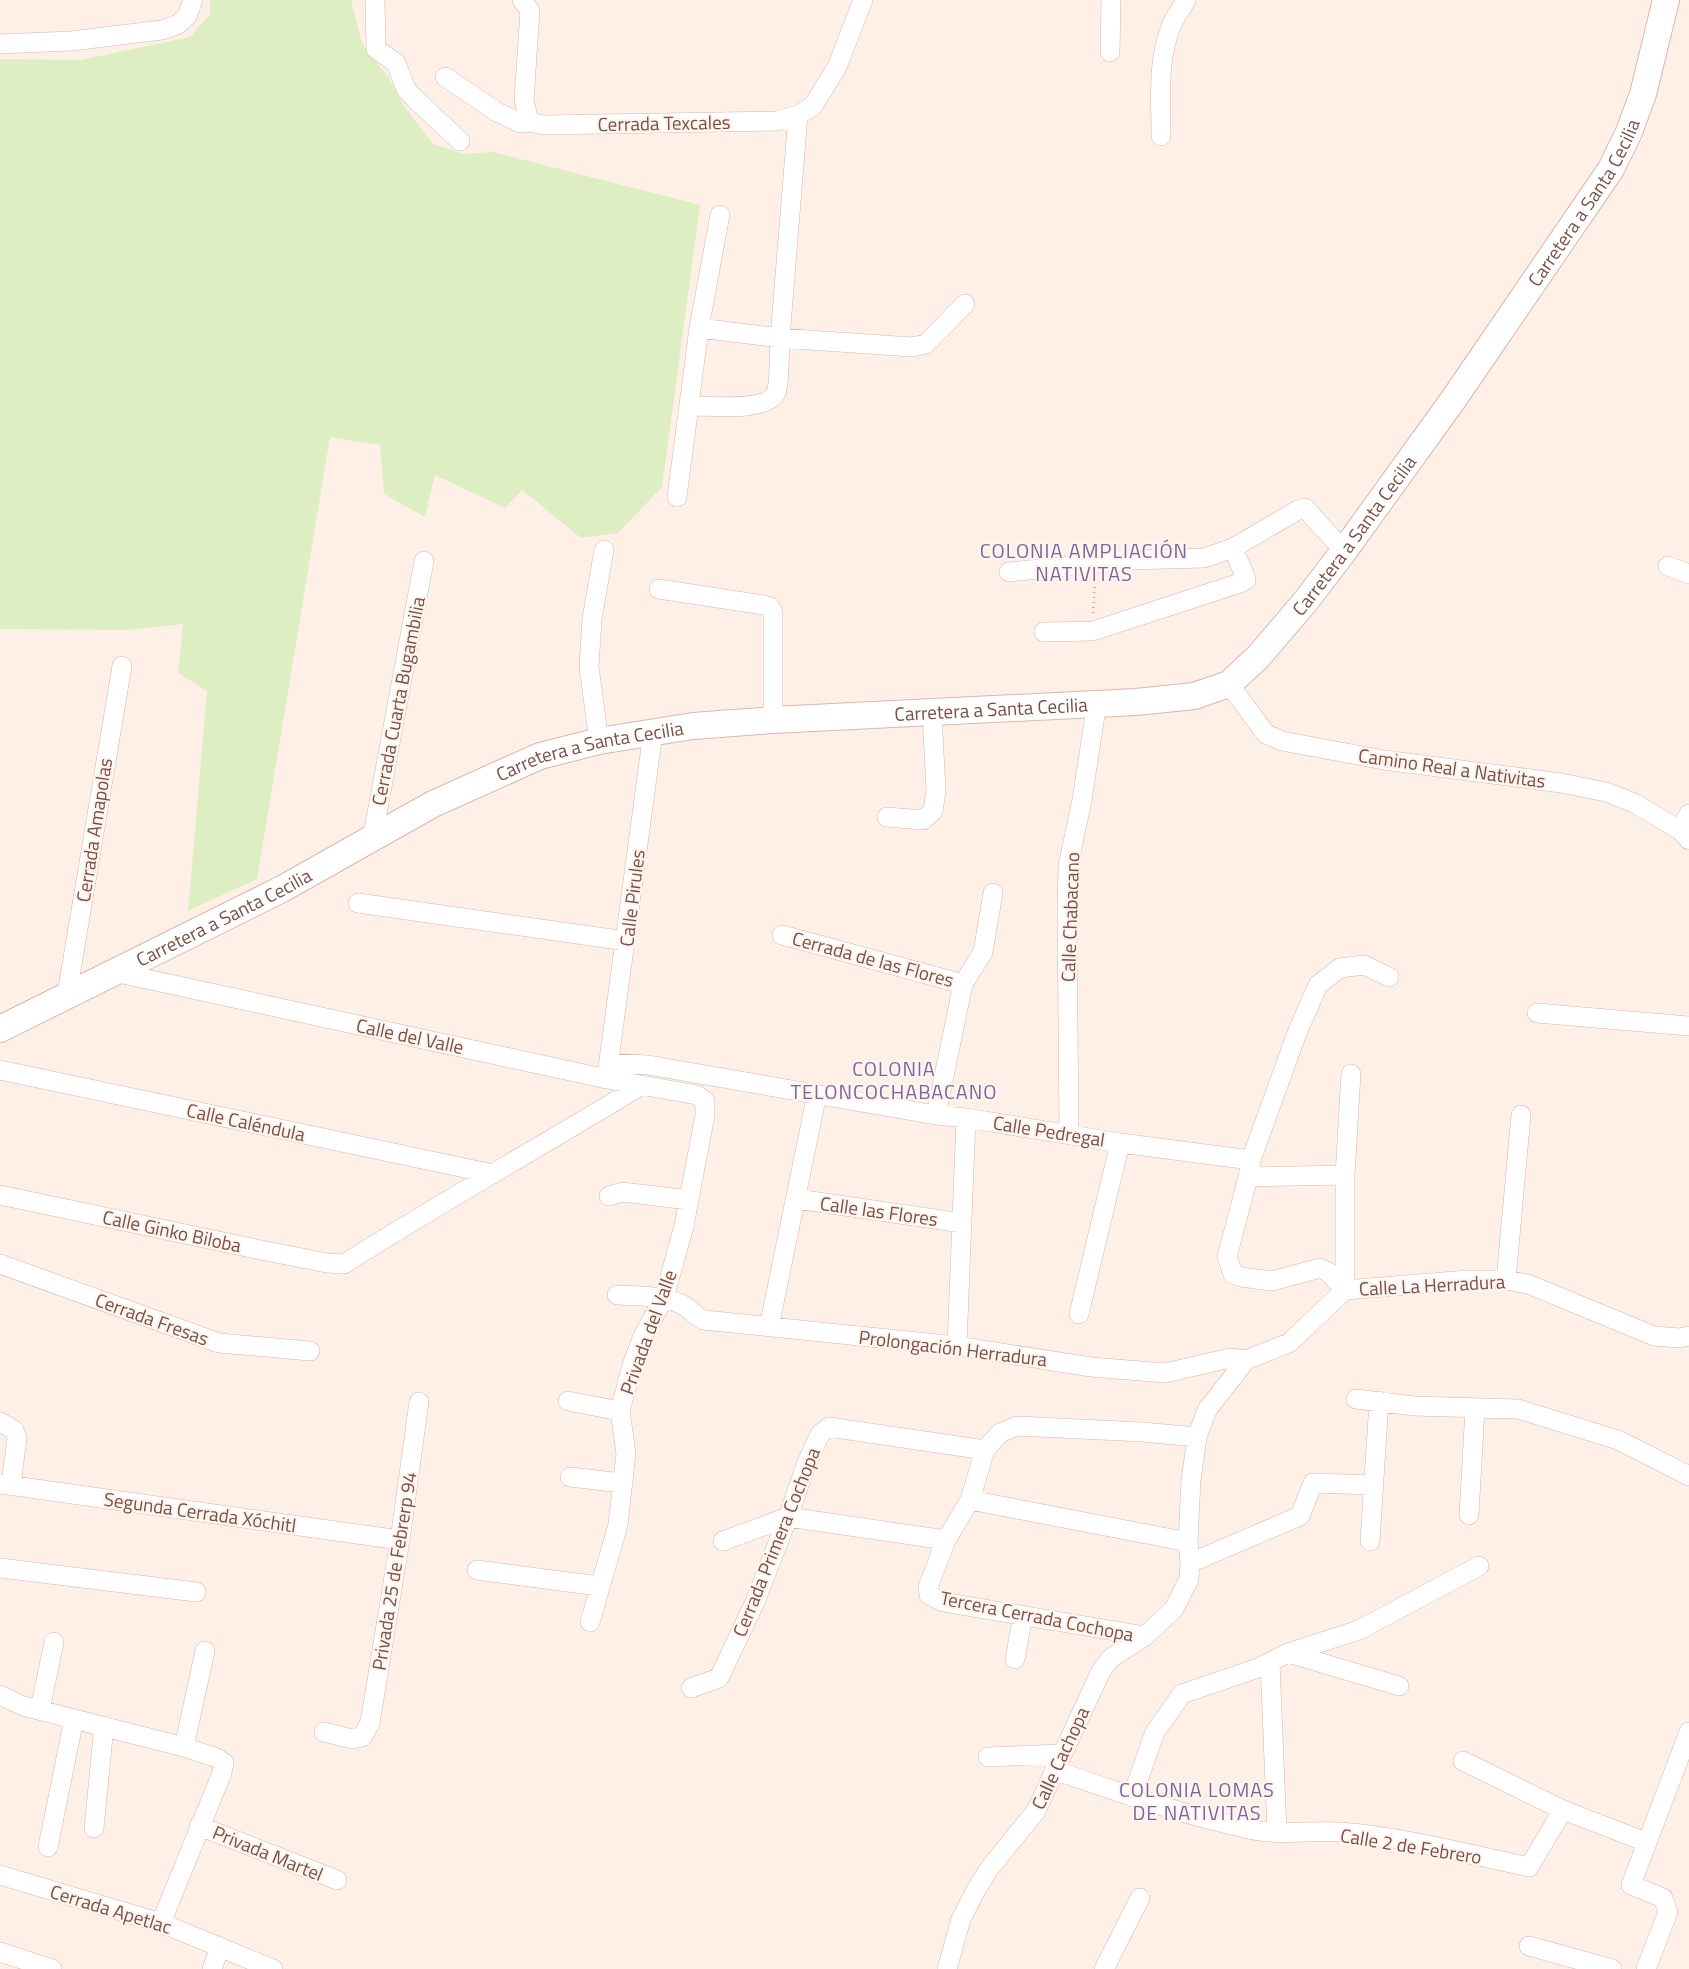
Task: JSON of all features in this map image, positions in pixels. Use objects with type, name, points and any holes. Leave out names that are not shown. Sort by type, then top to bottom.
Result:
[{"type":"main road","name":"Carretera a Santa Cecilia","points":[[0,1029],[67,994],[282,889],[433,804],[532,760],[566,748],[693,726],[1097,702],[1136,702],[1194,696],[1229,684],[1258,657],[1305,602],[1344,551],[1453,400],[1611,169],[1629,132],[1643,94],[1663,1]]},
{"type":"street","points":[[0,44],[71,41],[162,30],[177,25],[187,16],[193,0]]},
{"type":"street","points":[[375,0],[376,48],[396,63],[406,88],[414,98],[460,140]]},
{"type":"street","points":[[522,0],[530,10],[524,100],[529,122]]},
{"type":"street","name":"Cerrada Texcales","points":[[445,78],[497,112],[520,123],[529,122],[544,125],[778,121],[798,115],[813,106],[830,80],[851,34],[863,0]]},
{"type":"street","points":[[1110,52],[1111,0]]},
{"type":"street","points":[[1161,136],[1161,71],[1164,51],[1172,24],[1186,0]]},
{"type":"street","points":[[690,406],[754,406],[771,400],[777,392],[798,115]]},
{"type":"street","points":[[677,497],[699,328],[720,215]]},
{"type":"street","points":[[699,328],[780,338],[912,347],[926,344],[965,304]]},
{"type":"street","points":[[1009,572],[1095,562],[1204,558],[1233,548],[1298,510],[1305,508],[1344,551]]},
{"type":"street","points":[[1044,632],[1093,631],[1246,580],[1233,548]]},
{"type":"street","points":[[599,741],[589,667],[592,618],[604,550]]},
{"type":"street","name":"Cerrada Cuarta Bugambilia","points":[[372,840],[424,562]]},
{"type":"street","points":[[1668,566],[1689,574]]},
{"type":"street","points":[[659,589],[770,607],[773,613],[773,720]]},
{"type":"street","name":"Cerrada Amapolas","points":[[67,994],[122,666]]},
{"type":"street","name":"Camino Real a Nativitas","points":[[1229,684],[1266,734],[1282,741],[1384,760],[1562,782],[1606,792],[1686,828]]},
{"type":"street","name":"Calle Chabacano","points":[[1069,1134],[1068,866],[1082,800],[1097,702]]},
{"type":"street","points":[[888,817],[923,820],[933,811],[936,791],[932,712]]},
{"type":"street","name":"Calle Pirules","points":[[608,1071],[653,732]]},
{"type":"street","name":"Cerrada de las Flores","points":[[936,1114],[964,984],[983,952],[993,893]]},
{"type":"street","points":[[358,902],[626,941]]},
{"type":"street","name":"Cerrada de las Flores","points":[[782,935],[964,984]]},
{"type":"street","points":[[1345,1290],[1328,1272],[1320,1268],[1272,1281],[1241,1277],[1233,1274],[1227,1257],[1250,1168],[1297,1033],[1318,984],[1340,968],[1364,965],[1389,977]]},
{"type":"street","name":"Calle del Valle","points":[[114,972],[608,1071],[642,1085],[697,1095],[705,1101]]},
{"type":"street","points":[[1537,1013],[1689,1026]]},
{"type":"street","name":"Calle Pedregal","points":[[608,1071],[648,1065],[936,1114],[1069,1134],[1250,1168],[1345,1175]]},
{"type":"street","name":"Calle Caléndula","points":[[0,1070],[493,1174]]},
{"type":"street","points":[[1345,1290],[1345,1175],[1351,1074]]},
{"type":"street","points":[[493,1174],[642,1085]]},
{"type":"street","points":[[769,1327],[797,1199],[817,1094]]},
{"type":"street","name":"Privada del Valle","points":[[590,1622],[618,1525],[626,1453],[620,1410],[640,1343],[664,1298],[689,1200],[705,1115],[705,1101]]},
{"type":"street","points":[[1506,1280],[1521,1115]]},
{"type":"street","points":[[957,1346],[966,1118]]},
{"type":"street","points":[[1079,1314],[1120,1143]]},
{"type":"street","name":"Calle Ginko Biloba","points":[[0,1195],[327,1264],[344,1264],[439,1204],[493,1174]]},
{"type":"street","points":[[609,1196],[622,1192],[689,1200]]},
{"type":"street","name":"Calle las Flores","points":[[797,1199],[962,1223]]},
{"type":"street","name":"Cerrada Fresas","points":[[0,1264],[219,1344],[310,1351]]},
{"type":"street","name":"Calle La Herradura","points":[[1246,1360],[1289,1343],[1345,1290],[1468,1280],[1506,1280],[1528,1284],[1654,1336],[1679,1338],[1689,1336]]},
{"type":"street","points":[[617,1295],[664,1298]]},
{"type":"street","name":"Prolongación Herradura","points":[[664,1298],[682,1304],[698,1318],[704,1320],[957,1346],[1091,1367],[1165,1373],[1230,1358],[1246,1360]]},
{"type":"street","points":[[1246,1360],[1208,1410],[1197,1437],[1188,1542],[1190,1563],[1300,1516],[1313,1483],[1374,1485]]},
{"type":"street","points":[[1356,1398],[1414,1406],[1518,1409],[1618,1440],[1689,1476]]},
{"type":"street","points":[[1370,1541],[1379,1401]]},
{"type":"street","name":"Privada 25 de Febrerp 94","points":[[324,1732],[352,1739],[362,1737],[370,1723],[400,1540],[419,1402]]},
{"type":"street","points":[[568,1402],[620,1410]]},
{"type":"street","points":[[1469,1515],[1475,1409]]},
{"type":"street","points":[[0,1422],[14,1430],[16,1438],[5,1485]]},
{"type":"street","points":[[723,1541],[788,1517],[946,1540],[970,1500],[985,1450],[1000,1433],[1017,1426],[1142,1432],[1197,1437]]},
{"type":"street","name":"Cerrada Primera Cochopa","points":[[691,1688],[719,1678],[755,1602],[806,1465],[820,1434],[829,1427],[985,1450]]},
{"type":"street","points":[[570,1477],[622,1483]]},
{"type":"street","name":"Segunda Cerrada Xóchitl","points":[[5,1485],[400,1540]]},
{"type":"street","points":[[970,1500],[1188,1542]]},
{"type":"street","name":"Tercera Cerrada Cochopa","points":[[946,1540],[928,1586],[930,1595],[943,1602],[1145,1636]]},
{"type":"street","name":"Calle Cachopa","points":[[946,1969],[961,1919],[976,1890],[989,1869],[1036,1811],[1057,1762],[1101,1671],[1111,1658],[1145,1636],[1174,1609],[1189,1579],[1190,1563]]},
{"type":"street","points":[[1132,1798],[1155,1732],[1182,1694],[1258,1668],[1288,1653],[1359,1630],[1479,1566]]},
{"type":"street","points":[[0,1568],[196,1592]]},
{"type":"street","points":[[477,1570],[600,1586]]},
{"type":"street","points":[[1015,1659],[1023,1615]]},
{"type":"street","points":[[40,1710],[54,1642]]},
{"type":"street","points":[[184,1747],[205,1651]]},
{"type":"street","points":[[1288,1653],[1399,1686]]},
{"type":"street","points":[[1270,1662],[1277,1832]]},
{"type":"street","points":[[0,1695],[23,1706],[184,1747],[217,1758],[224,1764],[161,1923]]},
{"type":"street","points":[[48,1847],[74,1718]]},
{"type":"street","points":[[94,1828],[104,1726]]},
{"type":"street","points":[[1646,1969],[1668,1912],[1663,1898],[1631,1885],[1689,1732]]},
{"type":"street","points":[[988,1757],[1057,1762]]},
{"type":"street","name":"Calle 2 de Febrero","points":[[1057,1762],[1132,1798],[1251,1830],[1339,1832],[1407,1841],[1529,1867],[1563,1810]]},
{"type":"street","points":[[1463,1762],[1563,1810],[1646,1842]]},
{"type":"street","name":"Privada Martel","points":[[200,1826],[337,1880]]},
{"type":"street","name":"Cerrada Apetlac","points":[[0,1875],[161,1923],[273,1969]]},
{"type":"street","points":[[1104,1969],[1140,1898]]},
{"type":"street","points":[[1529,1946],[1580,1965],[1612,1969]]},
{"type":"street","points":[[212,1969],[220,1947]]},
{"type":"street","points":[[0,1952],[52,1969]]},
{"type":"path","points":[[1093,631],[1095,562]]},
{"type":"green space","points":[[210,0],[351,0],[362,43],[389,78],[402,103],[433,144],[465,154],[493,152],[700,205],[662,487],[618,533],[581,538],[522,490],[505,508],[435,475],[425,517],[384,494],[380,445],[330,437],[257,879],[188,911],[207,691],[178,673],[183,624],[127,630],[0,629],[0,59],[80,60],[190,37],[210,14]]},
{"type":"district","name":"COLONIA AMPLIACIÓN NATIVITAS","points":[[1084,562]]},
{"type":"district","name":"COLONIA TELONCOCHABACANO","points":[[894,1080]]},
{"type":"district","name":"COLONIA LOMAS DE NATIVITAS","points":[[1197,1802]]}]
